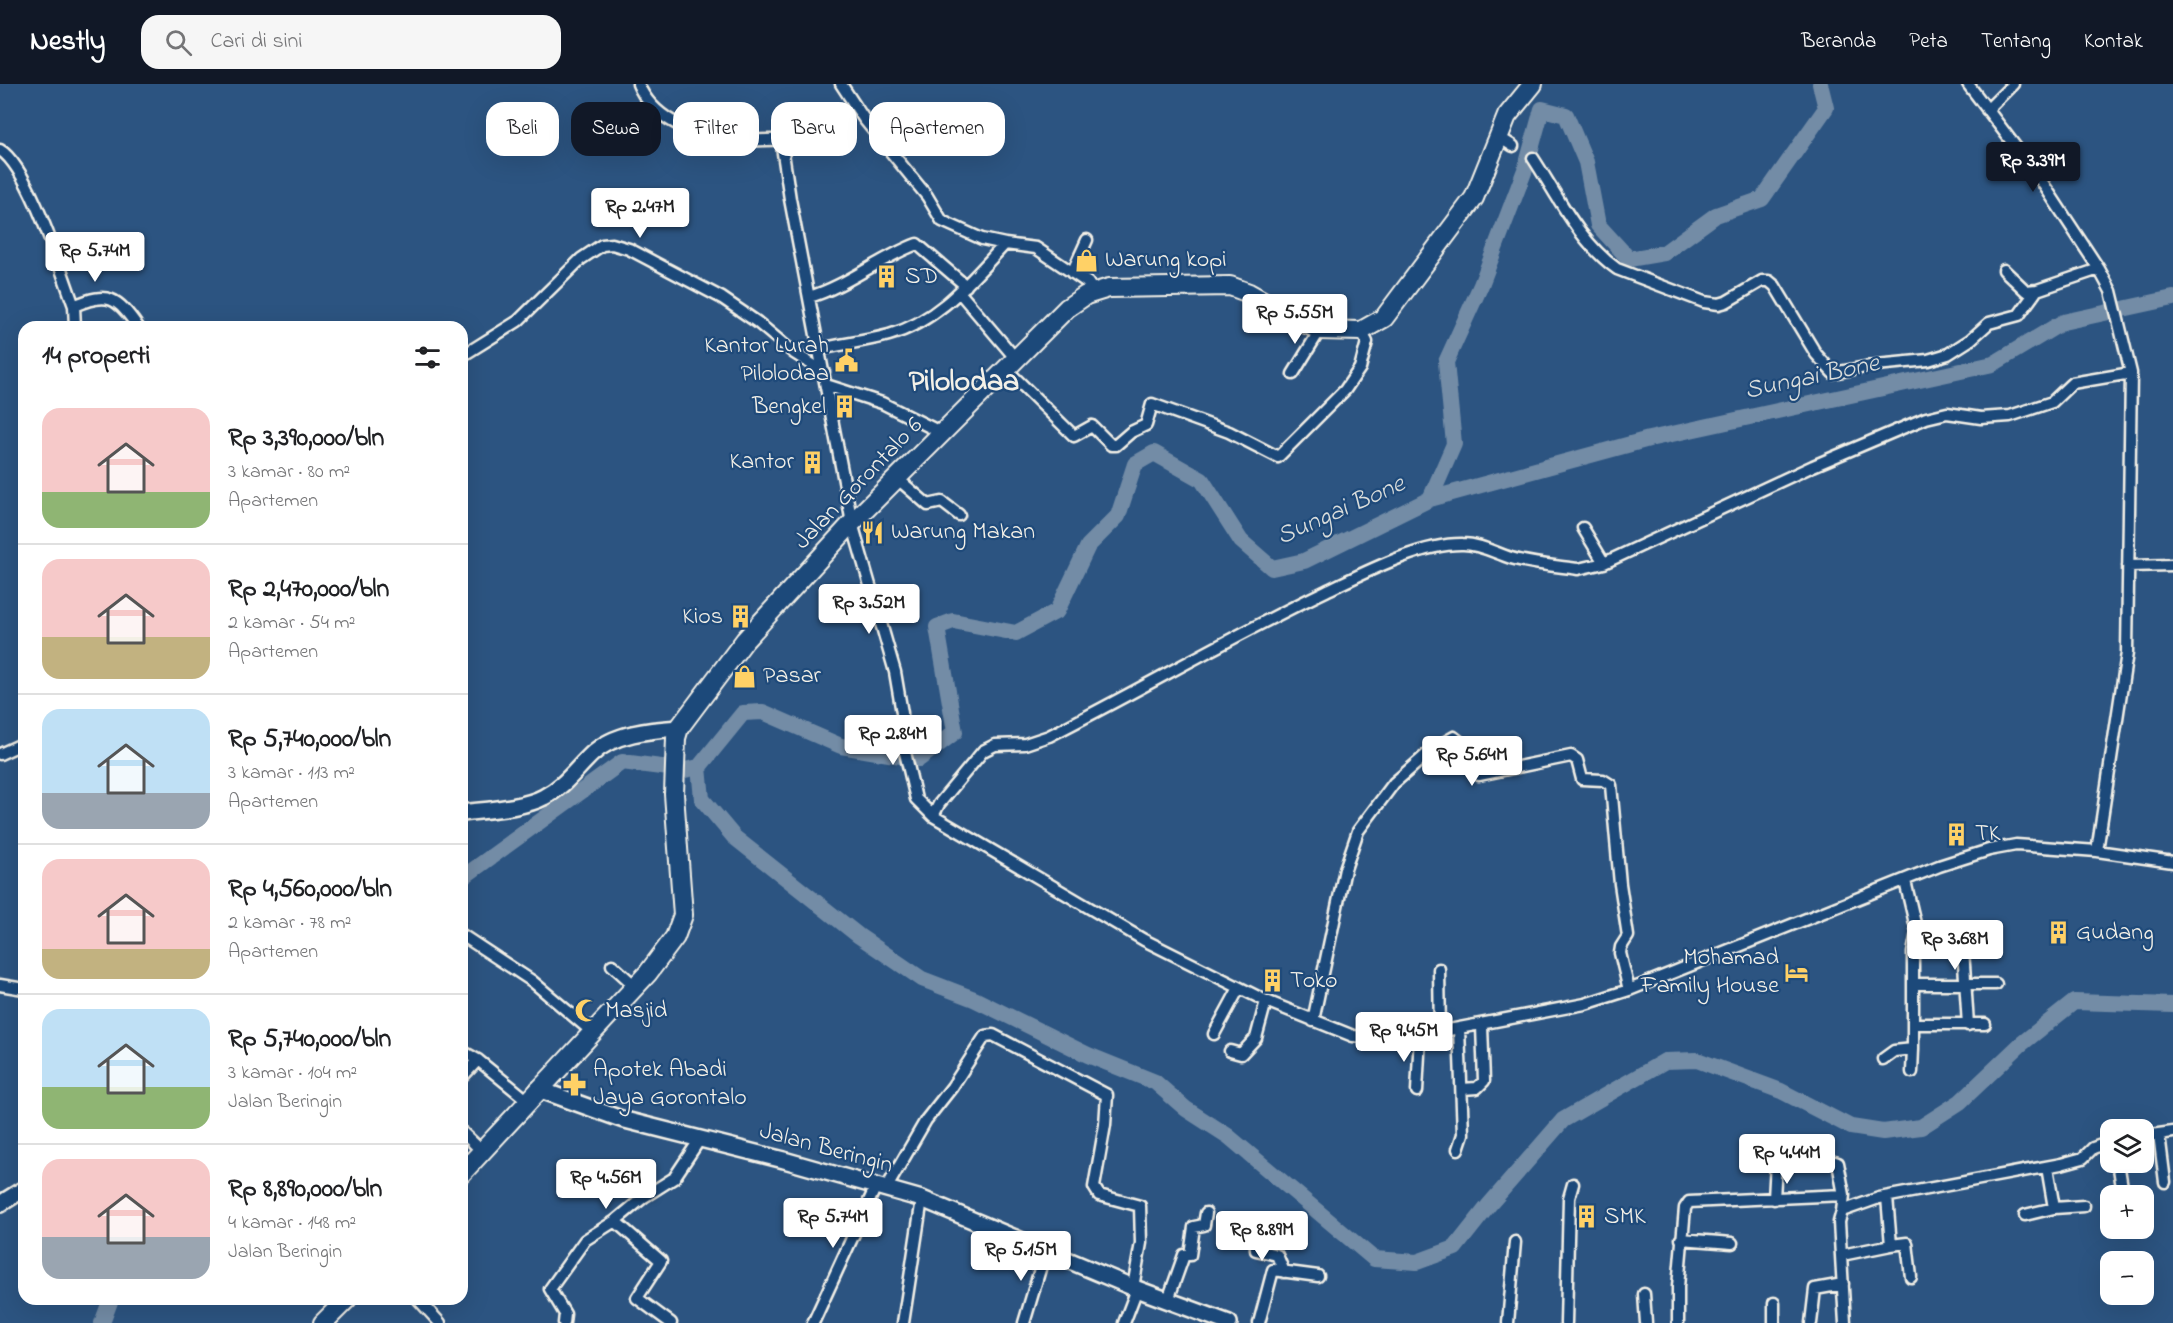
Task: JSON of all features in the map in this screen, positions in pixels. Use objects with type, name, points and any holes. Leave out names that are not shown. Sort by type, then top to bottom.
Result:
[{"type":"main road","points":[[1361,331],[1384,318],[1473,198],[1483,181],[1497,136],[1507,116],[1533,84]]},
{"type":"main road","name":"Jalan Gorontalo 6","points":[[678,733],[746,640],[852,523],[1067,308],[1094,292],[1114,287],[1230,286],[1249,292],[1299,321],[1320,330],[1361,331]]},
{"type":"main road","points":[[468,1166],[666,951],[683,915],[674,794],[678,733]]},
{"type":"main road","points":[[328,1321],[342,1305]]},
{"type":"street","points":[[638,84],[643,98],[670,123],[735,141],[771,140]]},
{"type":"street","points":[[841,84],[864,119],[927,196],[942,221],[982,238],[1036,248],[1088,283],[1094,292]]},
{"type":"street","points":[[1968,84],[2040,179],[2099,269],[2111,291],[2131,373],[2127,652],[2097,851]]},
{"type":"street","points":[[1987,110],[2013,84]]},
{"type":"street","points":[[1497,136],[1513,146]]},
{"type":"street","points":[[0,150],[13,161],[28,185],[74,306],[75,321]]},
{"type":"street","points":[[784,156],[852,523],[895,672],[902,713],[903,744],[916,799],[933,816],[1144,940],[1313,1022],[1365,1039],[1420,1036],[1482,1026],[1585,1004],[1629,990],[1744,942],[1939,866],[1989,850],[2016,845],[2097,851],[2173,862]]},
{"type":"street","points":[[1533,158],[1579,231],[1617,269],[1704,303],[1719,304],[1762,281],[1769,281],[1775,286],[1816,354],[1833,374],[1876,364],[1928,360],[1948,354],[1970,340],[1989,323],[2019,315],[2030,298],[2099,269]]},
{"type":"street","points":[[1072,273],[1087,240]]},
{"type":"street","points":[[468,352],[518,321],[581,259],[602,245],[612,243],[630,249],[722,298],[757,321],[794,353],[824,372]]},
{"type":"street","points":[[809,297],[826,292],[883,258],[917,244],[963,290],[1011,364],[1074,436],[1092,426],[1111,445],[1116,445],[1131,432],[1146,425],[1152,404],[1229,432],[1278,457],[1345,390],[1357,374],[1367,342],[1361,331]]},
{"type":"street","points":[[820,350],[891,335],[938,311],[963,290],[1005,244]]},
{"type":"street","points":[[2004,270],[2026,291],[2030,298]]},
{"type":"street","points":[[74,306],[105,296],[114,299],[133,321]]},
{"type":"street","points":[[1293,374],[1320,330]]},
{"type":"street","points":[[933,816],[939,804],[983,751],[995,745],[1025,744],[1049,736],[1263,621],[1372,570],[1424,551],[1464,544],[1478,546],[1524,561],[1578,569],[1604,563],[1814,466],[1926,418],[1947,413],[1981,418],[2010,417],[2052,402],[2072,383],[2131,373]]},
{"type":"street","points":[[826,385],[882,403],[942,433]]},
{"type":"street","points":[[898,479],[928,505],[942,502],[958,515]]},
{"type":"street","points":[[1583,528],[1604,563]]},
{"type":"street","points":[[2128,566],[2173,565]]},
{"type":"street","points":[[468,812],[542,799],[558,789],[592,754],[608,742],[630,735],[678,733]]},
{"type":"street","points":[[1313,1022],[1345,869],[1358,831],[1394,783],[1433,749],[1454,737],[1459,741],[1479,775],[1571,756],[1577,760],[1582,779],[1603,780],[1611,785],[1620,884],[1628,936],[1620,947],[1620,953],[1629,990]]},
{"type":"street","points":[[0,754],[18,746]]},
{"type":"street","points":[[1905,881],[1916,925],[1912,1072]]},
{"type":"street","points":[[468,939],[532,981],[591,1031]]},
{"type":"street","points":[[1914,947],[1961,948],[1968,1024]]},
{"type":"street","points":[[612,964],[635,986]]},
{"type":"street","points":[[1439,969],[1440,1032]]},
{"type":"street","points":[[1914,984],[1996,984]]},
{"type":"street","points":[[0,985],[18,988]]},
{"type":"street","points":[[1214,1034],[1239,988]]},
{"type":"street","points":[[1230,1051],[1241,1054],[1252,1043],[1266,1001]]},
{"type":"street","points":[[1913,1024],[1985,1024]]},
{"type":"street","points":[[1462,1089],[1477,1088],[1484,1081],[1482,1026]]},
{"type":"street","points":[[1458,1149],[1463,1134],[1460,1029]]},
{"type":"street","points":[[813,1323],[881,1188],[985,1036],[993,1035],[1107,1095],[1105,1125],[1094,1187],[1098,1195],[1140,1206],[1141,1243],[1135,1288],[1124,1323]]},
{"type":"street","points":[[1417,1091],[1420,1036]]},
{"type":"street","points":[[1883,1059],[1894,1051],[1913,1049]]},
{"type":"street","points":[[468,1054],[533,1095]]},
{"type":"street","points":[[468,1071],[478,1060]]},
{"type":"street","name":"Jalan Beringin","points":[[533,1095],[922,1199],[1135,1288],[1229,1323]]},
{"type":"street","points":[[2154,1135],[2173,1132]]},
{"type":"street","points":[[2160,1134],[2165,1182]]},
{"type":"street","points":[[468,1138],[482,1151]]},
{"type":"street","points":[[564,1323],[565,1314],[551,1292],[551,1285],[585,1240],[674,1178],[700,1139]]},
{"type":"street","points":[[1842,1211],[1887,1197],[2047,1167],[2083,1158],[2093,1148],[2100,1146]]},
{"type":"street","points":[[1774,1199],[1776,1162],[1780,1157],[1790,1155],[1838,1163],[1844,1195],[1839,1222],[1845,1323]]},
{"type":"street","points":[[2047,1167],[2054,1208]]},
{"type":"street","points":[[1566,1323],[1569,1198],[1573,1184]]},
{"type":"street","points":[[0,1204],[18,1193]]},
{"type":"street","points":[[1678,1323],[1681,1239],[1685,1208],[1690,1202],[1844,1195]]},
{"type":"street","points":[[1887,1197],[1891,1245]]},
{"type":"street","points":[[903,1323],[922,1199]]},
{"type":"street","points":[[2025,1215],[2054,1208],[2084,1206]]},
{"type":"street","points":[[1168,1300],[1184,1255],[1190,1255],[1194,1227],[1204,1225],[1206,1213]]},
{"type":"street","points":[[615,1221],[661,1261],[637,1298],[671,1323]]},
{"type":"street","points":[[1255,1223],[1256,1250],[1277,1255],[1284,1272]]},
{"type":"street","points":[[1681,1239],[1731,1243]]},
{"type":"street","points":[[1508,1323],[1515,1242]]},
{"type":"street","points":[[1842,1255],[1907,1243],[1911,1277]]},
{"type":"street","points":[[1024,1323],[1046,1249]]},
{"type":"street","points":[[1259,1323],[1274,1270],[1318,1276]]},
{"type":"street","points":[[1811,1323],[1815,1289],[1843,1284]]},
{"type":"street","points":[[1644,1294],[1646,1323]]},
{"type":"street","points":[[1774,1303],[1774,1323]]},
{"type":"street","points":[[424,1305],[440,1323]]},
{"type":"waterway","points":[[1430,499],[1454,444],[1446,362],[1481,285],[1526,167],[1542,109],[1566,115],[1586,162],[1598,225],[1629,259],[1664,253],[1716,215],[1762,199],[1826,108],[1820,84]]},
{"type":"waterway","name":"Sungai Bone","points":[[468,874],[622,762],[685,770],[699,767],[743,713],[763,712],[841,746],[919,759],[955,732],[937,627],[953,621],[1016,633],[1057,611],[1088,546],[1118,516],[1135,464],[1154,453],[1202,480],[1241,541],[1272,568],[1304,561],[1430,499],[1649,439],[1993,364],[2063,322],[2173,298]]},
{"type":"waterway","points":[[699,767],[702,799],[734,837],[859,936],[922,979],[974,999],[1088,1055],[1155,1082],[1186,1109],[1228,1136],[1374,1259],[1417,1262],[1455,1248],[1563,1120],[1665,1061],[1697,1060],[1781,1091],[1851,1127],[1883,1132],[1921,1127],[1960,1102],[2020,1045],[2074,1002],[2173,1005]]},
{"type":"waterway","name":"Sungai Bone","points":[[102,1323],[109,1305]]},
{"type":"place","name":"Warung kopi","points":[[1087,260]]},
{"type":"place","name":"SD","points":[[887,277]]},
{"type":"place","name":"Kantor Lurah Pilolodaa","points":[[847,360]]},
{"type":"place","name":"Bengkel","points":[[844,407]]},
{"type":"place","name":"Kantor","points":[[812,462]]},
{"type":"place","name":"Warung Makan","points":[[873,532]]},
{"type":"place","name":"Kios","points":[[741,617]]},
{"type":"place","name":"Pasar","points":[[745,676]]},
{"type":"place","name":"TK","points":[[1957,834]]},
{"type":"place","name":"Gudang","points":[[2058,933]]},
{"type":"place","name":"Mohamad Family House","points":[[1797,972]]},
{"type":"place","name":"Toko","points":[[1272,981]]},
{"type":"place","name":"Masjid","points":[[587,1011]]},
{"type":"place","name":"Apotek Abadi Jaya Gorontalo","points":[[575,1084]]},
{"type":"place","name":"SMK","points":[[1586,1217]]},
{"type":"district","name":"Pilolodaa","points":[[964,383]]}]
